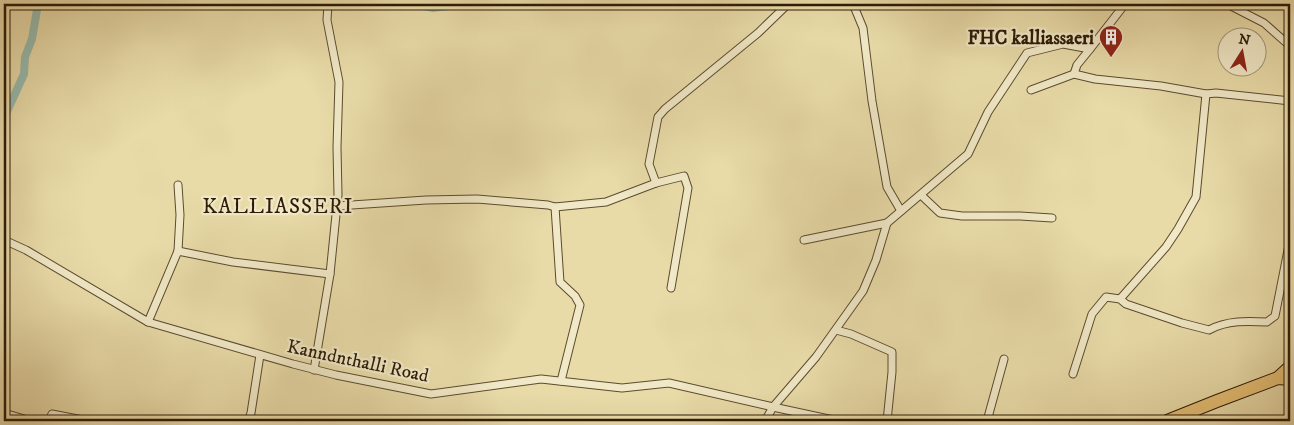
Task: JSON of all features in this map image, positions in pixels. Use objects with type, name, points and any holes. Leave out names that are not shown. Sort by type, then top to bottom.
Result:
[{"type":"highway","points":[[1167,421],[1217,401],[1284,379],[1290,367]]},
{"type":"street","points":[[314,370],[330,274],[338,195],[336,147],[339,82],[327,20],[328,4]]},
{"type":"street","points":[[656,183],[649,164],[658,117],[665,109],[758,33],[788,4]]},
{"type":"street","points":[[853,4],[864,28],[872,101],[887,187],[901,211]]},
{"type":"street","points":[[1074,74],[1077,65],[1126,4]]},
{"type":"street","points":[[1227,4],[1264,23],[1290,46]]},
{"type":"street","points":[[804,240],[886,223],[968,154],[988,112],[1027,53],[1063,44],[1090,48]]},
{"type":"street","points":[[1031,90],[1074,74],[1095,80],[1161,86],[1206,94],[1216,93],[1290,101]]},
{"type":"street","points":[[1120,299],[1166,247],[1196,197],[1206,94]]},
{"type":"street","points":[[337,206],[426,200],[477,199],[555,207],[606,202],[656,183],[684,176],[688,188],[671,288]]},
{"type":"street","points":[[148,322],[178,251],[180,215],[178,185]]},
{"type":"street","points":[[921,195],[940,213],[962,216],[1052,218]]},
{"type":"street","points":[[555,207],[560,282],[575,296],[580,305],[562,381]]},
{"type":"street","points":[[765,421],[772,407],[816,357],[863,291],[876,260],[886,223]]},
{"type":"street","name":"Kanndnthalli Road","points":[[4,240],[26,250],[148,322],[314,370],[431,394],[541,379],[622,388],[669,383],[838,421]]},
{"type":"street","points":[[1073,374],[1092,314],[1106,297],[1120,299],[1126,304],[1209,330],[1242,321],[1267,322],[1275,316],[1290,240]]},
{"type":"street","points":[[178,251],[233,262],[330,274]]},
{"type":"street","points":[[836,330],[851,334],[892,352],[892,372],[886,421]]},
{"type":"street","points":[[248,421],[260,355]]},
{"type":"street","points":[[987,421],[1004,359]]},
{"type":"street","points":[[4,414],[31,421]]},
{"type":"street","points":[[48,421],[52,414],[88,421]]},
{"type":"street","points":[[56,421],[66,417]]},
{"type":"waterway","points":[[4,118],[24,74],[25,57],[32,39],[38,4]]},
{"type":"waterway","points":[[416,4],[433,8],[462,4]]},
{"type":"place","name":"FHC kalliassaeri","points":[[1111,58]]},
{"type":"district","name":"KALLIASSERI","points":[[278,206]]}]
